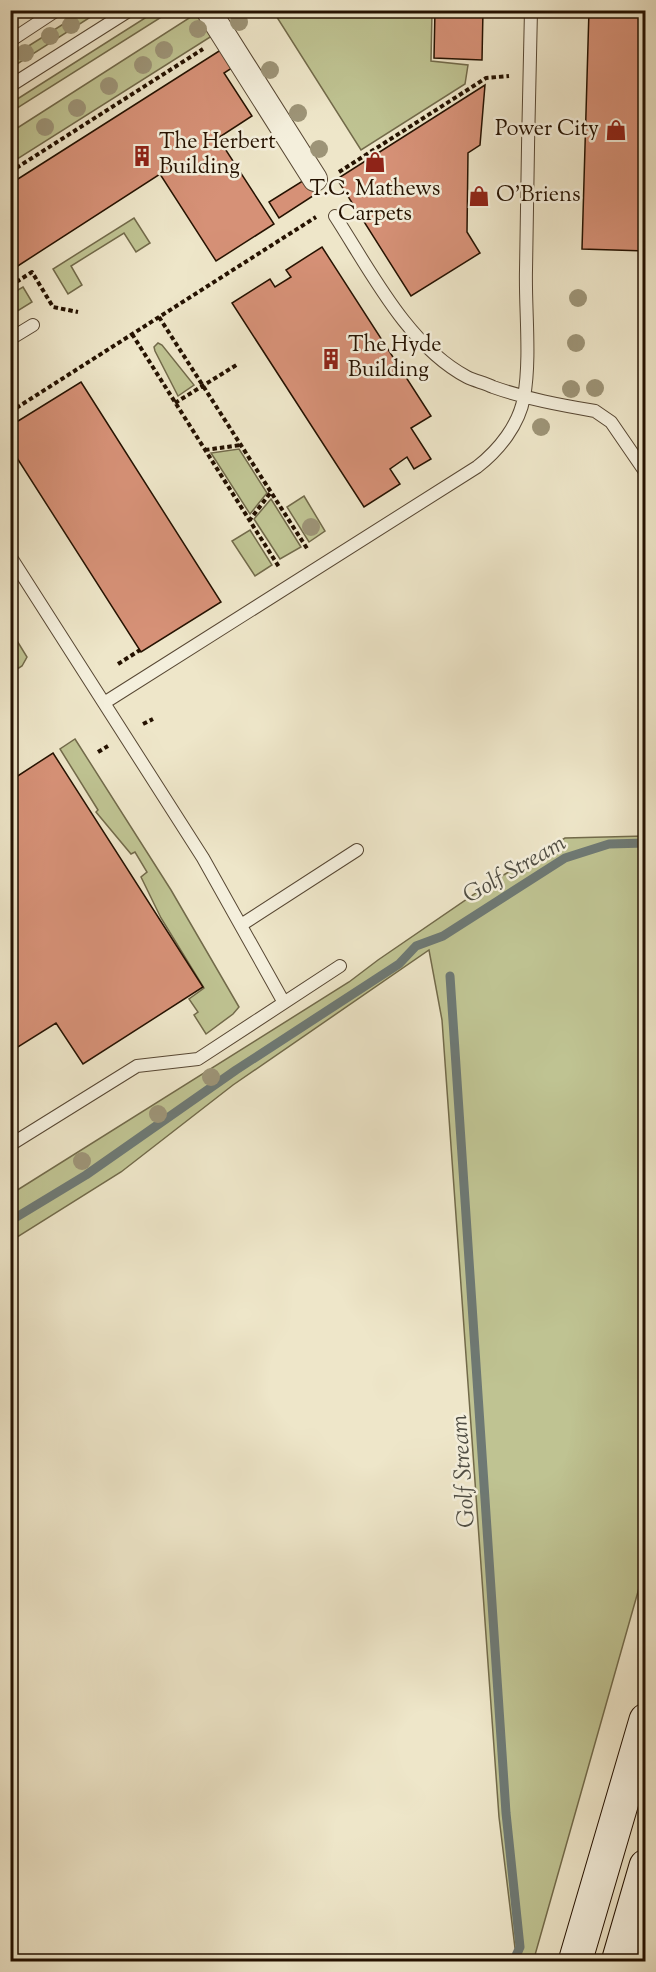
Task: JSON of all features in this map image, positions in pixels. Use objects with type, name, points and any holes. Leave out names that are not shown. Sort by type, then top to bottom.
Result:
[{"type":"main road","points":[[575,1962],[645,1720]]},
{"type":"main road","points":[[618,1962],[645,1866]]},
{"type":"street","points":[[208,10],[317,182]]},
{"type":"lane","points":[[10,40],[57,10]]},
{"type":"lane","points":[[10,86],[130,10]]},
{"type":"lane","points":[[104,703],[477,467],[508,435],[524,398],[526,372],[531,10]]},
{"type":"lane","points":[[335,216],[390,302],[416,334],[442,360],[468,377],[524,398],[595,411],[603,415],[611,422],[645,473]]},
{"type":"lane","points":[[10,339],[33,325]]},
{"type":"lane","points":[[10,556],[203,858],[283,1001]]},
{"type":"lane","points":[[241,925],[357,850]]},
{"type":"lane","points":[[10,1145],[137,1066],[198,1059],[283,1001],[340,966]]},
{"type":"path","points":[[10,172],[224,36]]},
{"type":"path","points":[[10,412],[331,207],[317,182],[486,78],[530,74]]},
{"type":"path","points":[[10,286],[32,272],[54,307],[78,312]]},
{"type":"path","points":[[159,317],[309,550]]},
{"type":"path","points":[[132,334],[280,568]]},
{"type":"path","points":[[175,403],[238,364]]},
{"type":"path","points":[[205,450],[241,445]]},
{"type":"path","points":[[249,521],[271,492]]},
{"type":"path","points":[[118,664],[140,650]]},
{"type":"path","points":[[143,724],[153,718]]},
{"type":"path","points":[[98,752],[108,746]]},
{"type":"green space","points":[[84,11],[100,11],[11,68],[11,57]]},
{"type":"green space","points":[[156,11],[171,11],[11,112],[11,103]]},
{"type":"green space","points":[[200,11],[215,34],[11,163],[11,132]]},
{"type":"green space","points":[[273,11],[432,11],[431,61],[468,65],[465,84],[361,150]]},
{"type":"green space","points":[[134,218],[150,243],[136,252],[124,233],[71,266],[82,285],[68,294],[53,269]]},
{"type":"green space","points":[[23,287],[32,302],[11,315],[11,294]]},
{"type":"green space","points":[[158,343],[194,385],[178,396],[155,351],[154,347]]},
{"type":"green space","points":[[239,449],[267,493],[250,514],[211,453]]},
{"type":"green space","points":[[304,496],[325,531],[309,542],[287,507]]},
{"type":"green space","points":[[271,499],[301,547],[280,559],[254,519]]},
{"type":"green space","points":[[250,530],[272,565],[255,576],[232,541]]},
{"type":"green space","points":[[11,631],[27,657],[22,666],[11,673]]},
{"type":"green space","points":[[75,739],[171,890],[239,1007],[206,1034],[194,1015],[198,1012],[189,999],[204,988],[161,918],[141,877],[147,872],[135,852],[131,854],[96,812],[98,810],[60,749]]},
{"type":"green space","points":[[645,836],[645,1567],[535,1955],[532,1961],[518,1961],[522,1951],[515,1948],[499,1817],[442,1020],[429,950],[233,1085],[121,1172],[11,1241],[11,1194],[349,982],[492,882],[565,838]]},
{"type":"building","points":[[435,10],[483,10],[482,60],[434,58]]},
{"type":"building","name":"Power City","points":[[589,10],[646,10],[646,251],[582,249]]},
{"type":"building","name":"The Herbert Building","points":[[227,46],[232,68],[224,73],[252,116],[218,138],[274,224],[216,261],[160,174],[10,271],[10,184]]},
{"type":"building","points":[[485,85],[480,145],[468,153],[467,232],[480,253],[411,296],[337,179]]},
{"type":"building","points":[[309,177],[319,192],[279,218],[269,202]]},
{"type":"building","name":"The Hyde Building","points":[[322,247],[431,416],[411,428],[431,459],[414,469],[407,457],[390,469],[400,484],[364,507],[232,303],[270,279],[275,287],[291,277],[286,270]]},
{"type":"building","points":[[81,382],[221,602],[141,652],[10,447],[10,426]]},
{"type":"building","points":[[53,753],[203,987],[83,1064],[56,1023],[10,1052],[10,781]]},
{"type":"waterway","points":[[10,1221],[86,1175],[236,1070],[399,964],[416,946],[443,936],[565,858],[609,844],[646,843]]},
{"type":"waterway","name":"Golf Stream","points":[[450,976],[506,1813],[520,1947],[513,1962]]},
{"type":"place","name":"Power City","points":[[616,130]]},
{"type":"place","name":"The Herbert Building","points":[[142,156]]},
{"type":"place","name":"T.C. Mathews Carpets","points":[[375,162]]},
{"type":"place","name":"O'Briens","points":[[479,196]]},
{"type":"place","name":"The Hyde Building","points":[[331,359]]}]
